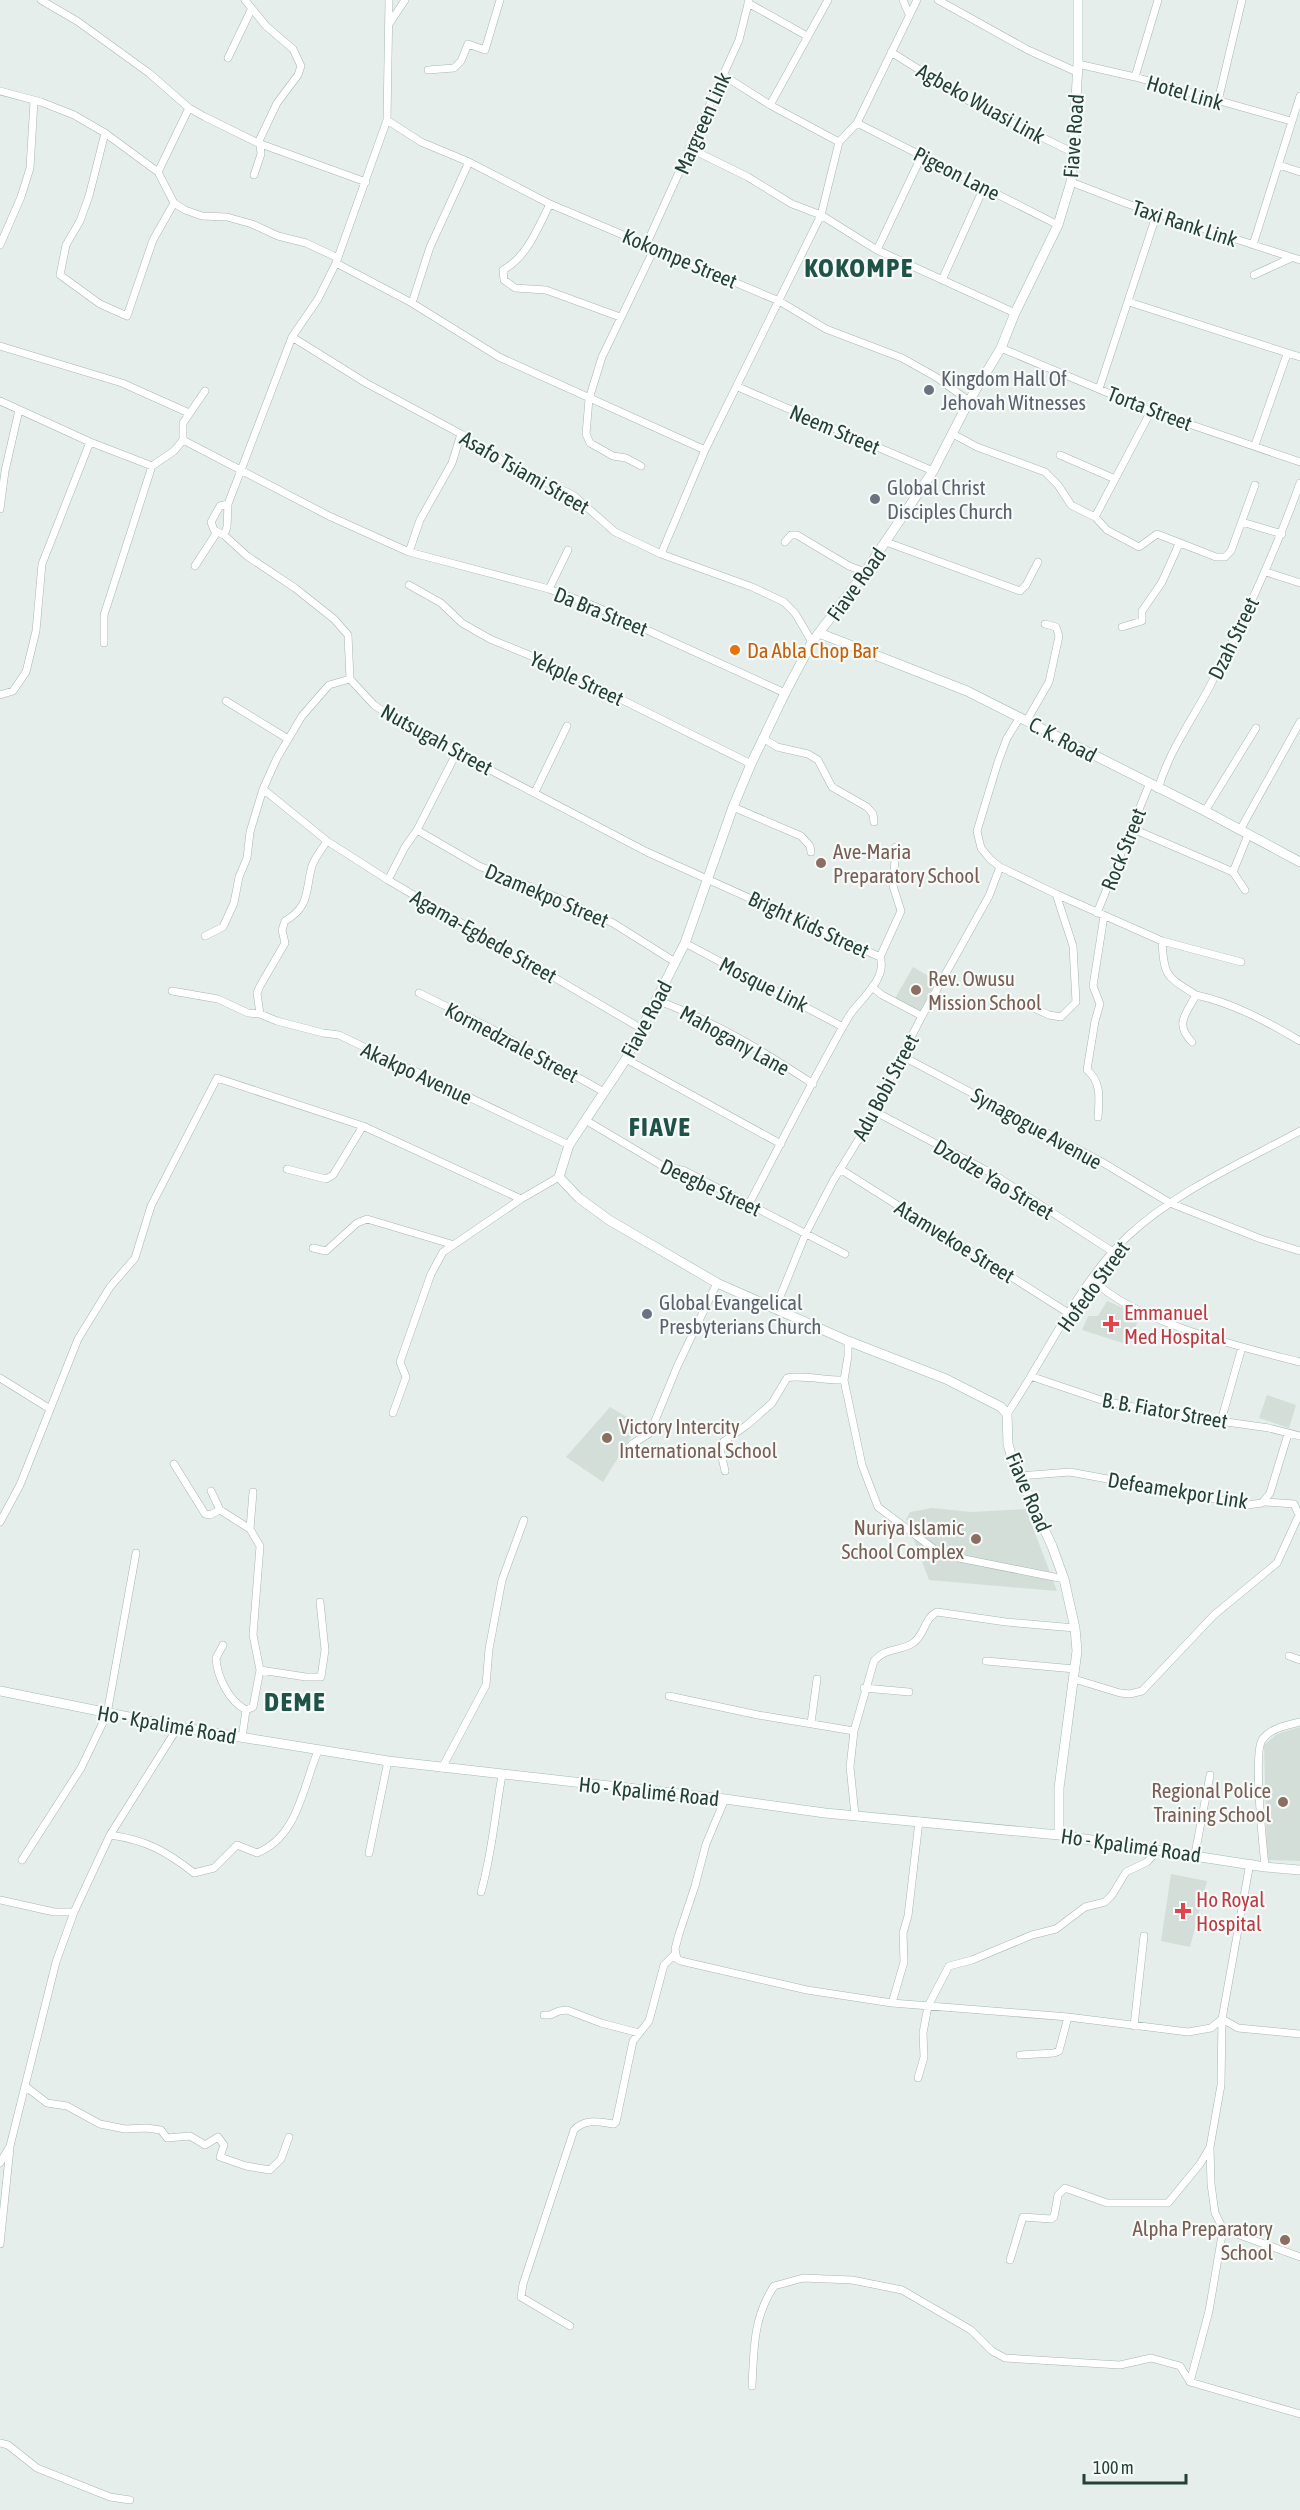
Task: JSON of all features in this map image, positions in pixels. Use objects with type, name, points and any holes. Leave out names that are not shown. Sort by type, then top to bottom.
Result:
[{"type":"street","points":[[41,0],[77,21],[149,73],[189,108],[259,144],[366,182]]},
{"type":"street","points":[[195,566],[227,527],[228,504],[292,337],[318,299],[337,261],[366,182],[387,120],[388,0]]},
{"type":"street","points":[[388,26],[405,0]]},
{"type":"street","points":[[428,70],[454,68],[461,61],[468,44],[485,50],[500,0]]},
{"type":"street","points":[[770,105],[828,0]]},
{"type":"street","points":[[903,0],[909,14]]},
{"type":"street","points":[[661,554],[705,450],[821,215],[839,142],[857,123],[917,0]]},
{"type":"street","name":"Hotel Link","points":[[938,0],[1028,50],[1078,68],[1135,77],[1291,121]]},
{"type":"street","name":"Fiave Road","points":[[559,1177],[569,1145],[626,1059],[685,943],[733,807],[785,693],[812,642],[865,572],[933,471],[969,401],[1001,348],[1015,313],[1058,225],[1071,182],[1078,68],[1078,0]]},
{"type":"street","points":[[1135,77],[1158,0]]},
{"type":"street","points":[[1218,101],[1242,0]]},
{"type":"street","points":[[748,1],[807,36]]},
{"type":"street","name":"Margreen Link","points":[[646,243],[739,40],[748,1]]},
{"type":"street","points":[[228,58],[249,4],[293,49],[301,66],[298,75],[277,103],[259,144],[261,154],[254,175]]},
{"type":"street","name":"Agbeko Wuasi Link","points":[[891,51],[974,104],[1072,152]]},
{"type":"street","points":[[723,75],[770,105],[839,142]]},
{"type":"street","points":[[0,91],[74,115],[105,133],[158,172],[174,203],[202,216],[227,217],[252,224],[278,236],[306,243],[412,303],[499,357],[705,450]]},
{"type":"street","points":[[1253,245],[1300,96]]},
{"type":"street","points":[[0,245],[21,197],[30,168],[34,101]]},
{"type":"street","points":[[158,172],[189,108]]},
{"type":"street","name":"Kokompe Street","points":[[387,120],[421,142],[468,162],[550,204],[779,301],[826,329],[902,358],[936,377],[969,401]]},
{"type":"street","name":"Pigeon Lane","points":[[857,123],[1058,225]]},
{"type":"street","points":[[105,133],[81,221],[66,245],[60,274],[100,304],[127,316],[153,240],[174,203]]},
{"type":"street","points":[[689,148],[748,177],[792,204],[821,215],[877,250],[1015,313]]},
{"type":"street","points":[[877,250],[922,155]]},
{"type":"street","points":[[412,303],[430,246],[468,162]]},
{"type":"street","points":[[1280,165],[1300,172]]},
{"type":"street","name":"Taxi Rank Link","points":[[1071,182],[1300,260]]},
{"type":"street","points":[[942,280],[984,187]]},
{"type":"street","points":[[550,204],[526,250],[516,263],[503,270],[504,280],[515,288],[546,290],[620,317]]},
{"type":"street","points":[[1099,389],[1157,213]]},
{"type":"street","points":[[641,466],[626,458],[613,456],[590,443],[586,434],[589,399],[602,357],[655,247]]},
{"type":"street","points":[[1254,275],[1291,258]]},
{"type":"street","points":[[1129,302],[1300,357]]},
{"type":"street","name":"Asafo Tsiami Street","points":[[292,337],[366,383],[461,434],[509,465],[581,501],[615,532],[661,554],[778,599],[795,614],[812,642]]},
{"type":"street","points":[[0,346],[122,382],[189,413]]},
{"type":"street","name":"Torta Street","points":[[1001,348],[1151,411],[1300,462]]},
{"type":"street","points":[[1255,445],[1287,354]]},
{"type":"street","name":"Neem Street","points":[[738,387],[933,471]]},
{"type":"street","points":[[104,643],[104,615],[152,466],[174,451],[183,440],[183,423],[205,390]]},
{"type":"street","points":[[0,401],[90,442],[152,466]]},
{"type":"street","points":[[0,509],[5,471],[19,410]]},
{"type":"street","points":[[1095,517],[1151,411]]},
{"type":"street","points":[[409,552],[420,520],[452,464],[461,434]]},
{"type":"street","points":[[953,434],[977,447],[1045,472],[1058,485],[1071,505],[1095,517],[1107,530],[1139,547],[1157,534],[1216,557],[1226,557],[1231,551],[1255,485]]},
{"type":"street","name":"Da Bra Street","points":[[183,440],[241,472],[409,552],[549,589],[594,606],[785,693]]},
{"type":"street","points":[[0,695],[13,691],[26,672],[36,631],[42,564],[90,442]]},
{"type":"street","points":[[1060,455],[1114,479]]},
{"type":"street","name":"Dzah Street","points":[[1154,787],[1209,686],[1266,572],[1300,483]]},
{"type":"street","points":[[205,936],[223,927],[234,903],[239,877],[247,858],[250,832],[263,789],[288,739],[302,716],[329,685],[350,679],[348,635],[334,620],[220,534],[210,522],[220,506],[228,504]]},
{"type":"street","points":[[1242,522],[1282,534]]},
{"type":"street","points":[[785,542],[791,535],[797,535],[865,572]]},
{"type":"street","points":[[886,542],[1020,591],[1026,585],[1038,562]]},
{"type":"street","points":[[1122,627],[1142,621],[1142,611],[1162,582],[1179,544]]},
{"type":"street","points":[[549,589],[568,550]]},
{"type":"street","points":[[1266,572],[1300,584]]},
{"type":"street","name":"Yekple Street","points":[[410,585],[441,603],[462,623],[490,639],[546,662],[751,764]]},
{"type":"street","points":[[1045,624],[1056,627],[1059,636],[1049,682],[1007,738],[977,831],[981,848],[1000,867],[1100,915],[1162,941],[1240,962]]},
{"type":"street","name":"C. K. Road","points":[[819,633],[934,676],[1023,718],[1300,862]]},
{"type":"street","name":"Nutsugah Street","points":[[350,679],[380,709],[406,726],[647,852],[708,879]]},
{"type":"street","points":[[226,701],[288,739]]},
{"type":"street","points":[[1233,872],[1244,833],[1300,722]]},
{"type":"street","points":[[535,792],[567,726]]},
{"type":"street","points":[[1205,811],[1256,728]]},
{"type":"street","points":[[763,738],[777,747],[808,754],[818,760],[832,787],[867,807],[873,814],[874,822]]},
{"type":"street","points":[[388,880],[405,847],[417,830],[457,752]]},
{"type":"street","name":"Rock Street","points":[[1098,1117],[1100,1092],[1094,1076],[1087,1070],[1100,1004],[1093,986],[1100,915],[1131,828],[1154,787]]},
{"type":"street","name":"Agama-Egbede Street","points":[[263,789],[327,841],[388,880],[642,1029]]},
{"type":"street","points":[[733,807],[801,836],[810,846],[811,852]]},
{"type":"street","points":[[1131,828],[1233,872],[1245,890]]},
{"type":"street","name":"Dzamekpo Street","points":[[417,830],[479,866],[613,923],[675,962]]},
{"type":"street","points":[[260,1014],[257,993],[285,943],[282,930],[285,921],[295,915],[304,905],[313,864],[327,841]]},
{"type":"street","points":[[880,957],[900,913],[892,886],[896,847]]},
{"type":"street","name":"Adu Bobi Street","points":[[775,1309],[806,1233],[922,1016],[989,897],[1000,867]]},
{"type":"street","name":"Bright Kids Street","points":[[708,879],[880,957],[881,966],[872,987]]},
{"type":"street","points":[[1034,1008],[1049,1015],[1061,1017],[1076,1002],[1073,946],[1056,894]]},
{"type":"street","points":[[1162,941],[1163,966],[1178,983],[1196,995],[1212,998],[1272,1024],[1300,1041]]},
{"type":"street","name":"Mosque Link","points":[[685,943],[843,1027]]},
{"type":"street","points":[[749,1204],[843,1027],[872,987],[882,995],[922,1016]]},
{"type":"street","name":"Akakpo Avenue","points":[[172,991],[218,999],[248,1013],[260,1014],[277,1021],[339,1035],[569,1145]]},
{"type":"street","name":"Kormedzrale Street","points":[[419,993],[492,1029],[604,1092]]},
{"type":"street","points":[[862,1000],[882,995]]},
{"type":"street","points":[[1192,1042],[1183,1031],[1182,1024],[1196,995]]},
{"type":"street","name":"Mahogany Lane","points":[[656,1000],[692,1013],[771,1057],[813,1084]]},
{"type":"street","name":"Synagogue Avenue","points":[[902,1056],[1093,1158],[1170,1203],[1261,1239],[1300,1251]]},
{"type":"street","points":[[626,1059],[781,1144]]},
{"type":"street","points":[[0,1522],[20,1485],[78,1339],[110,1287],[135,1258],[151,1206],[217,1078],[363,1125],[521,1199]]},
{"type":"street","name":"Dzodze Yao Street","points":[[872,1110],[993,1174],[1113,1252]]},
{"type":"street","name":"Deegbe Street","points":[[586,1121],[661,1165],[685,1171],[845,1254]]},
{"type":"street","points":[[287,1169],[326,1179],[333,1175],[363,1125]]},
{"type":"street","name":"Hofedo Street","points":[[1007,1414],[1033,1377],[1093,1280],[1128,1236],[1170,1203],[1300,1131]]},
{"type":"street","name":"Atamvekoe Street","points":[[840,1168],[1070,1314]]},
{"type":"street","points":[[393,1413],[406,1377],[400,1362],[431,1274],[443,1252],[451,1244],[559,1177],[579,1198],[609,1220],[717,1283],[848,1341],[946,1379],[986,1398],[1001,1407],[1007,1414]]},
{"type":"street","points":[[313,1248],[326,1251],[357,1223],[367,1219],[451,1244]]},
{"type":"street","points":[[1093,1280],[1102,1289],[1132,1307],[1158,1318],[1242,1347],[1300,1362]]},
{"type":"street","points":[[627,1450],[632,1444],[650,1433],[677,1367],[717,1283]]},
{"type":"street","points":[[848,1341],[844,1380],[862,1465],[878,1507],[934,1549],[959,1558],[1064,1579]]},
{"type":"street","points":[[1221,1422],[1242,1347]]},
{"type":"street","points":[[725,1471],[720,1449],[723,1442],[772,1403],[787,1378],[791,1376],[814,1380],[844,1380]]},
{"type":"street","name":"B. B. Fiator Street","points":[[1033,1377],[1104,1401],[1221,1422],[1269,1428],[1300,1436]]},
{"type":"street","points":[[0,1378],[50,1410]]},
{"type":"street","name":"Fiave Road","points":[[1007,1414],[1008,1444],[1013,1462],[1052,1546],[1064,1579],[1075,1628],[1077,1651],[1059,1788],[1059,1834]]},
{"type":"street","name":"Defeamekpor Link","points":[[1019,1476],[1070,1472],[1246,1505],[1265,1502],[1270,1493],[1288,1434]]},
{"type":"street","points":[[174,1464],[205,1514],[210,1515],[220,1510]]},
{"type":"street","points":[[211,1491],[220,1510],[250,1529],[260,1546],[253,1635],[260,1670],[253,1707],[246,1710],[238,1706],[219,1674],[216,1658],[223,1645]]},
{"type":"street","points":[[250,1529],[253,1492]]},
{"type":"street","points":[[1074,1680],[1131,1694],[1142,1691],[1154,1680],[1214,1615],[1277,1563],[1299,1515],[1294,1504],[1265,1502]]},
{"type":"street","points":[[442,1768],[486,1685],[489,1649],[502,1580],[524,1520]]},
{"type":"street","points":[[22,1860],[81,1768],[107,1714],[135,1553]]},
{"type":"street","points":[[260,1670],[321,1677],[324,1650],[320,1602]]},
{"type":"street","points":[[855,1815],[850,1767],[854,1731],[864,1688],[874,1660],[884,1651],[911,1645],[919,1639],[932,1615],[937,1612],[1006,1622],[1075,1628]]},
{"type":"street","points":[[1289,1656],[1300,1660]]},
{"type":"street","points":[[986,1661],[1075,1669]]},
{"type":"street","points":[[811,1723],[817,1679]]},
{"type":"street","points":[[864,1688],[909,1692]]},
{"type":"street","name":"Ho - Kpalimé Road","points":[[0,1691],[178,1727],[387,1761],[855,1815],[1059,1834],[1195,1854],[1264,1867],[1300,1870]]},
{"type":"street","points":[[669,1696],[758,1715],[854,1731]]},
{"type":"street","points":[[242,1738],[246,1710]]},
{"type":"street","points":[[1264,1867],[1259,1772],[1260,1745],[1268,1734],[1300,1722]]},
{"type":"street","points":[[0,2244],[10,2146],[56,1962],[74,1912],[110,1835],[178,1727]]},
{"type":"street","points":[[110,1835],[145,1842],[166,1852],[194,1873],[214,1868],[237,1845],[257,1853],[272,1847],[299,1805],[318,1751]]},
{"type":"street","points":[[369,1852],[387,1761]]},
{"type":"street","points":[[481,1892],[490,1860],[491,1838],[502,1775]]},
{"type":"street","points":[[1195,1854],[1210,1775]]},
{"type":"street","points":[[570,2326],[521,2297],[523,2284],[574,2130],[584,2122],[614,2124],[616,2122],[634,2038],[649,2021],[664,1965],[675,1954],[706,1844],[725,1799]]},
{"type":"street","points":[[892,2003],[904,1962],[903,1933],[908,1916],[919,1821]]},
{"type":"street","points":[[918,2078],[924,2057],[923,2033],[928,2006],[948,1966],[972,1960],[1032,1935],[1056,1929],[1089,1904],[1105,1902],[1126,1872],[1147,1862],[1158,1850]]},
{"type":"street","points":[[1190,2382],[1208,2318],[1223,2229],[1215,2213],[1210,2147],[1221,2085],[1222,2019],[1250,1863]]},
{"type":"street","points":[[0,1900],[54,1912],[74,1912]]},
{"type":"street","points":[[1134,2026],[1144,1936]]},
{"type":"street","points":[[675,1954],[681,1961],[692,1965],[818,1992],[892,2003],[1068,2017],[1188,2032],[1211,2028],[1222,2019]]},
{"type":"street","points":[[544,2014],[550,2015],[567,2010],[601,2023],[639,2033]]},
{"type":"street","points":[[1020,2055],[1054,2054],[1059,2051],[1068,2017]]},
{"type":"street","points":[[1222,2019],[1238,2028],[1300,2034]]},
{"type":"street","points":[[25,2086],[47,2103],[67,2106],[100,2124],[125,2129],[161,2130],[167,2138],[190,2136],[206,2145],[218,2137],[224,2145],[220,2157],[246,2166],[270,2170],[281,2159],[289,2137]]},
{"type":"street","points":[[0,2163],[10,2146]]},
{"type":"street","points":[[1010,2260],[1023,2217],[1051,2219],[1054,2217],[1058,2195],[1065,2188],[1107,2203],[1168,2203],[1200,2164],[1210,2147]]},
{"type":"street","points":[[1223,2229],[1300,2257]]},
{"type":"street","points":[[752,2386],[755,2330],[763,2303],[774,2286],[802,2278],[852,2280],[902,2290],[970,2330],[992,2351],[1005,2358],[1120,2365],[1151,2358],[1180,2366],[1190,2382],[1300,2414]]},
{"type":"street","points":[[0,2443],[8,2445],[37,2468],[110,2497],[130,2500]]},
{"type":"shaded area","name":"Rev. Owusu Mission School","points":[[913,967],[937,981],[919,1013],[894,1000]]},
{"type":"shaded area","name":"Emmanuel Med Hospital","points":[[1107,1301],[1140,1315],[1129,1345],[1082,1330],[1088,1316],[1098,1316]]},
{"type":"shaded area","points":[[1267,1395],[1296,1405],[1289,1428],[1259,1418]]},
{"type":"shaded area","name":"Victory Intercity International School","points":[[610,1407],[639,1424],[603,1482],[566,1457]]},
{"type":"shaded area","name":"Nuriya Islamic School Complex","points":[[932,1508],[971,1512],[1026,1509],[1057,1591],[929,1580],[906,1519],[910,1512]]},
{"type":"shaded area","name":"Regional Police Training School","points":[[1300,1727],[1300,1861],[1267,1860],[1264,1745],[1277,1734]]},
{"type":"shaded area","name":"Ho Royal Hospital","points":[[1171,1874],[1207,1881],[1190,1947],[1161,1941]]},
{"type":"place","name":"Kingdom Hall Of Jehovah Witnesses","points":[[929,390]]},
{"type":"place","name":"Global Christ Disciples Church","points":[[875,499]]},
{"type":"place","name":"Da Abla Chop Bar","points":[[735,650]]},
{"type":"place","name":"Ave-Maria Preparatory School","points":[[821,863]]},
{"type":"place","name":"Rev. Owusu Mission School","points":[[916,990]]},
{"type":"place","name":"Global Evangelical Presbyterians Church","points":[[647,1314]]},
{"type":"place","name":"Emmanuel Med Hospital","points":[[1111,1324]]},
{"type":"place","name":"Victory Intercity International School","points":[[607,1438]]},
{"type":"place","name":"Nuriya Islamic School Complex","points":[[976,1539]]},
{"type":"place","name":"Regional Police Training School","points":[[1283,1802]]},
{"type":"place","name":"Ho Royal Hospital","points":[[1183,1911]]},
{"type":"place","name":"Alpha Preparatory School","points":[[1285,2240]]},
{"type":"district","name":"KOKOMPE","points":[[859,267]]},
{"type":"district","name":"FIAVE","points":[[660,1126]]},
{"type":"district","name":"DEME","points":[[295,1701]]}]
